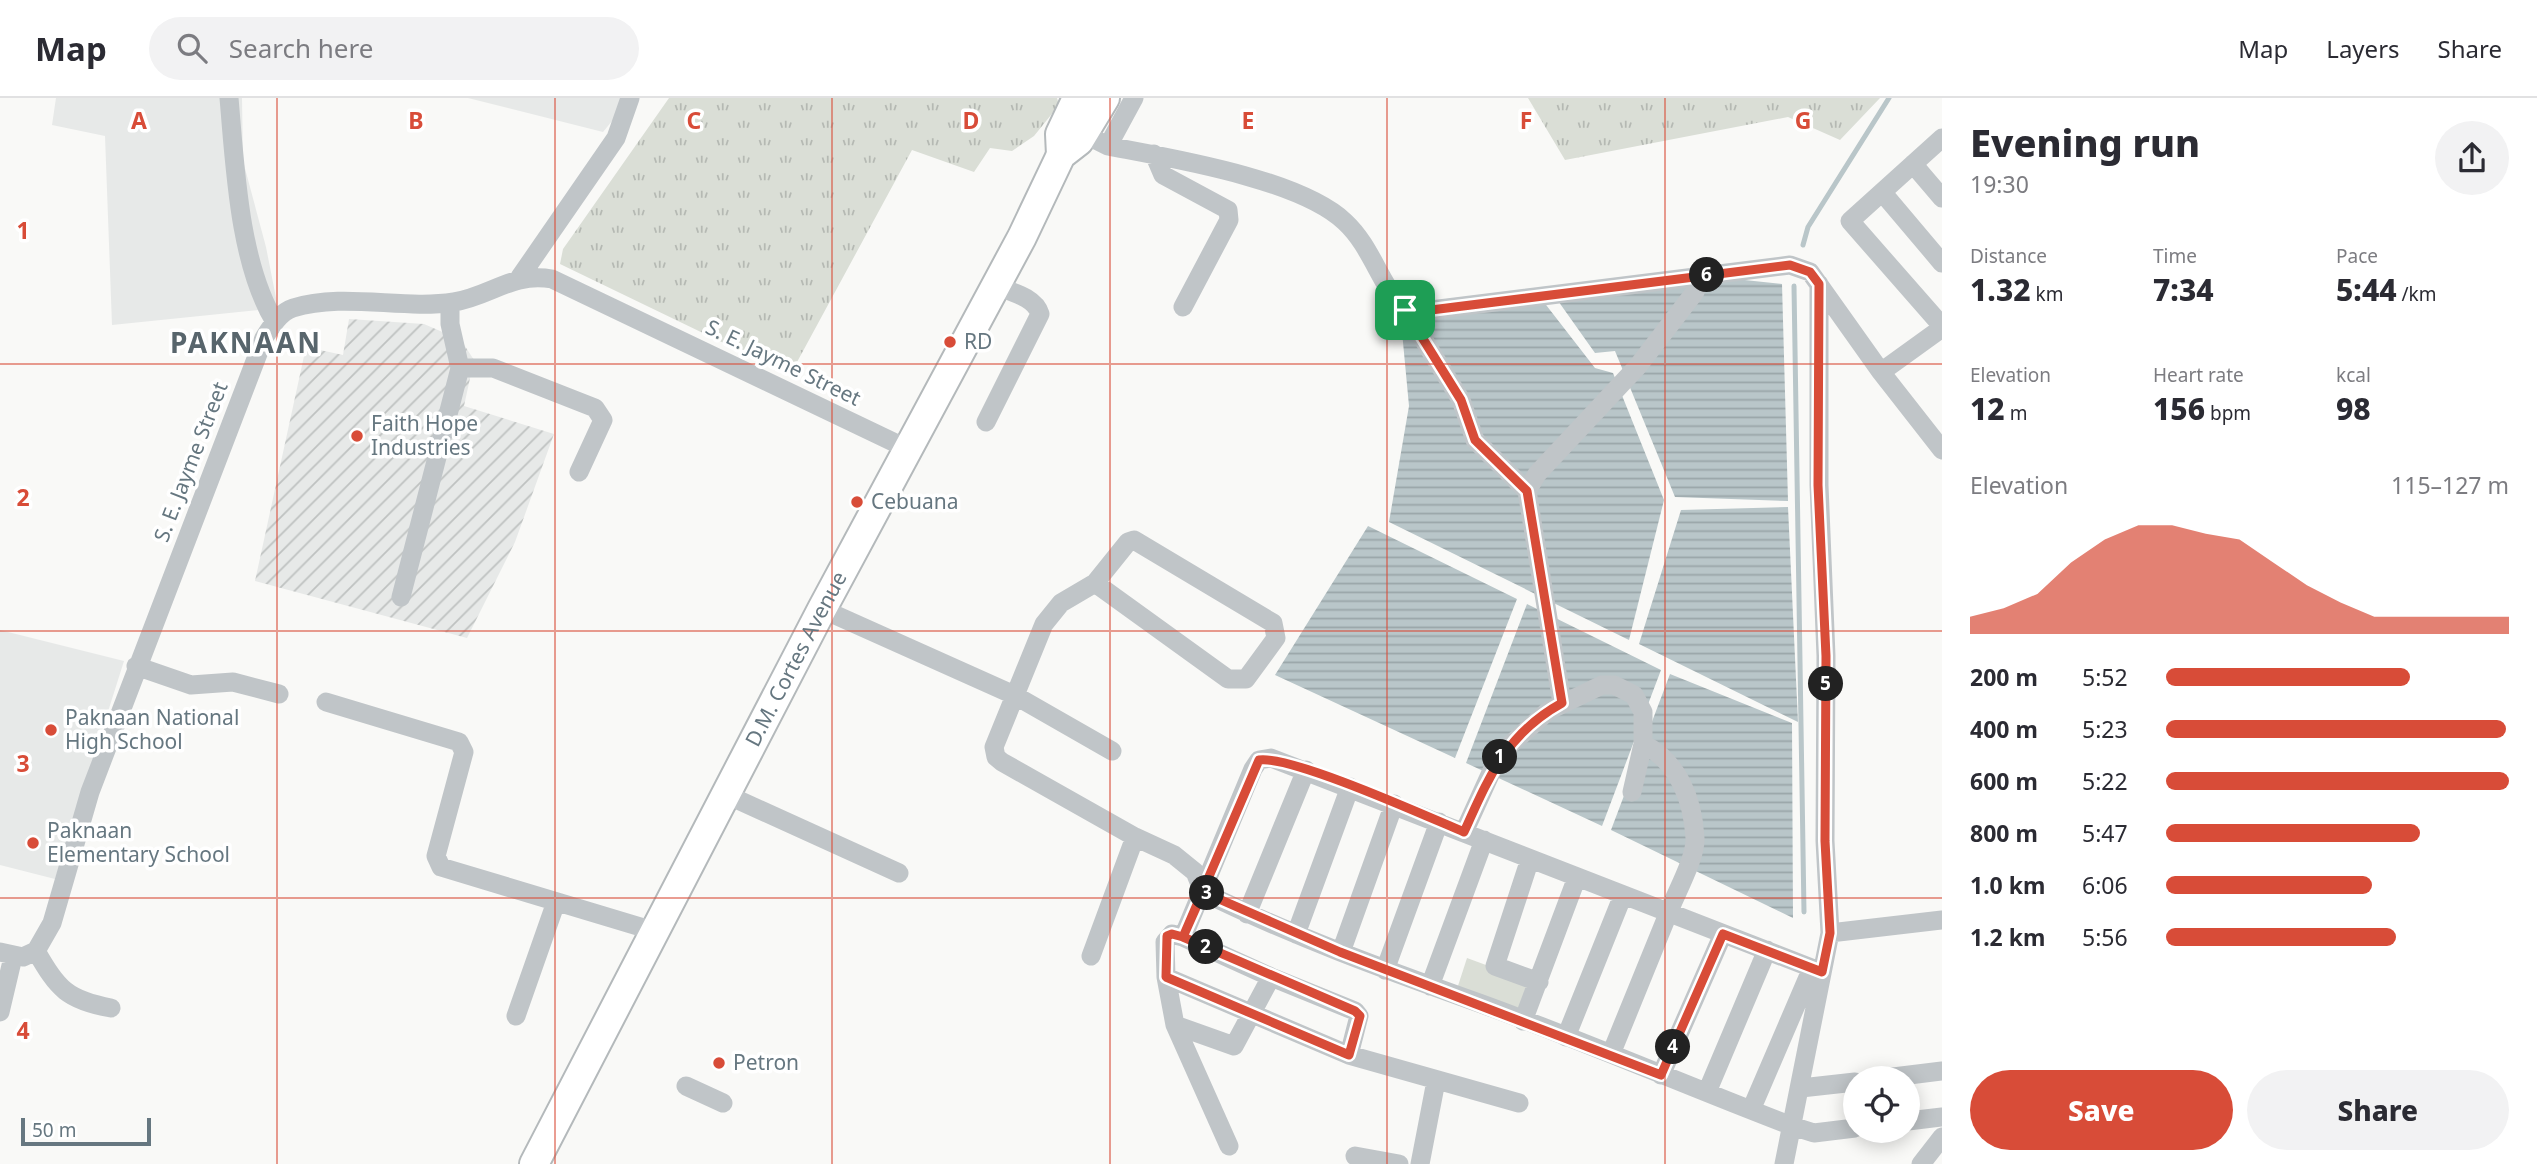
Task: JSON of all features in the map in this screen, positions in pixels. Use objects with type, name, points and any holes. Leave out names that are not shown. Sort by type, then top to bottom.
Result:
[{"type":"highway","name":"D.M. Cortes Avenue","points":[[534,1164],[822,609],[996,286],[1061,155],[1060,134],[1105,98]]},
{"type":"street","points":[[229,98],[247,241],[263,303],[275,321]]},
{"type":"street","points":[[520,278],[616,138],[630,98]]},
{"type":"street","points":[[1080,119],[1134,98]]},
{"type":"street","points":[[1080,119],[1154,154],[1288,188],[1344,220],[1358,236],[1393,299],[1405,310],[1461,400],[1475,440],[1527,491],[1562,703]]},
{"type":"street","points":[[1881,372],[1942,327],[1850,221],[1942,138]]},
{"type":"street","points":[[1154,154],[1163,176],[1228,210],[1229,220],[1184,307]]},
{"type":"street","points":[[1913,164],[1942,198]]},
{"type":"street","points":[[1882,192],[1942,263]]},
{"type":"street","points":[[1405,310],[1423,311],[1790,265],[1814,278],[1881,372],[1942,450]]},
{"type":"street","points":[[1527,491],[1537,474],[1638,366],[1695,292],[1700,276]]},
{"type":"street","name":"S. E. Jayme Street","points":[[36,951],[52,923],[90,792],[136,666],[257,355],[275,321],[291,309],[315,304],[450,303],[520,278],[552,279],[583,291],[910,450]]},
{"type":"street","points":[[1751,1110],[1817,970],[1830,933],[1825,841],[1826,656],[1818,485],[1814,278]]},
{"type":"street","points":[[986,422],[1040,314],[1038,307],[1025,298],[996,286]]},
{"type":"street","points":[[401,597],[460,368],[450,324],[450,303]]},
{"type":"street","points":[[460,368],[492,369],[599,412],[603,420],[579,472]]},
{"type":"street","points":[[1095,583],[1228,679],[1246,679],[1276,638],[1273,623],[1134,540],[1123,544],[1095,583],[1061,603],[1044,624],[994,747],[996,757],[1187,864],[1195,872],[1203,892],[1247,914],[1385,970],[1611,1054],[1792,1126],[1814,1133],[1843,1129]]},
{"type":"street","points":[[822,609],[1014,695],[1112,751]]},
{"type":"street","points":[[136,666],[191,685],[233,682],[279,694]]},
{"type":"street","points":[[1464,832],[1494,766],[1520,736],[1548,711],[1602,685],[1614,685],[1634,695],[1643,712],[1643,744],[1632,792]]},
{"type":"street","points":[[326,702],[459,742],[464,752],[437,862],[441,867],[654,931]]},
{"type":"street","points":[[1611,1054],[1669,912],[1695,840],[1683,786],[1673,766],[1659,752],[1643,744]]},
{"type":"street","points":[[1183,937],[1259,760],[1271,758],[1817,970]]},
{"type":"street","points":[[1247,914],[1306,770]]},
{"type":"street","points":[[1296,934],[1350,787]]},
{"type":"street","points":[[725,794],[899,873]]},
{"type":"street","points":[[1340,952],[1394,804]]},
{"type":"street","points":[[1385,970],[1439,822]]},
{"type":"street","points":[[1091,956],[1135,837]]},
{"type":"street","points":[[1430,986],[1484,840]]},
{"type":"street","points":[[1530,859],[1495,967],[1539,982]]},
{"type":"street","points":[[1523,1021],[1577,877]]},
{"type":"street","points":[[1566,1037],[1623,895]]},
{"type":"street","points":[[516,1016],[556,902]]},
{"type":"street","points":[[1830,933],[1942,919]]},
{"type":"street","points":[[1228,1146],[1175,1025],[1166,977],[1167,936],[1172,934],[1183,937],[1355,1011],[1360,1016],[1349,1055]]},
{"type":"street","points":[[1661,1075],[1723,934]]},
{"type":"street","points":[[1707,1093],[1767,950]]},
{"type":"street","points":[[0,1012],[6,955],[36,951],[57,987],[84,1003],[111,1008]]},
{"type":"street","points":[[1784,1164],[1801,1088],[1817,970]]},
{"type":"street","points":[[1166,977],[1252,1016],[1349,1055],[1519,1103]]},
{"type":"street","points":[[1175,1025],[1231,1047],[1237,1044],[1271,977]]},
{"type":"street","points":[[1920,1074],[1942,1071]]},
{"type":"street","points":[[1420,1164],[1436,1081]]},
{"type":"street","points":[[1801,1088],[1843,1083]]},
{"type":"street","points":[[686,1086],[723,1103]]},
{"type":"street","points":[[1920,1120],[1942,1117]]},
{"type":"street","points":[[1921,1164],[1942,1137]]},
{"type":"street","points":[[1354,1156],[1399,1164]]},
{"type":"shaded area","points":[[56,98],[242,98],[243,161],[266,247],[278,308],[112,325],[105,136],[52,125]]},
{"type":"shaded area","points":[[468,98],[631,98],[603,132]]},
{"type":"shaded area","points":[[1735,279],[1782,284],[1788,501],[1675,497],[1615,351],[1595,353],[1556,298]]},
{"type":"shaded area","points":[[1543,301],[1595,368],[1613,373],[1664,500],[1629,640],[1389,522],[1409,406],[1401,321]]},
{"type":"shaded area","points":[[349,319],[424,324],[461,340],[474,360],[464,406],[554,434],[515,542],[467,638],[255,581],[306,347],[343,355]]},
{"type":"shaded area","points":[[1788,507],[1798,722],[1639,644],[1681,510]]},
{"type":"shaded area","points":[[1368,526],[1517,599],[1455,758],[1275,675]]},
{"type":"shaded area","points":[[1527,604],[1661,670],[1602,826],[1466,763]]},
{"type":"shaded area","name":"Paknaan National High School","points":[[0,630],[124,661],[55,879],[0,865]]},
{"type":"shaded area","points":[[1670,674],[1792,723],[1793,918],[1611,830]]},
{"type":"green space","points":[[669,98],[1057,98],[1059,105],[1034,136],[1012,151],[990,148],[974,172],[912,150],[790,375],[560,264],[563,249]]},
{"type":"green space","points":[[1528,98],[1880,98],[1840,140],[1788,117],[1565,160]]},
{"type":"green space","points":[[1467,958],[1532,982],[1520,1018],[1456,992]]},
{"type":"waterway","points":[[1803,245],[1808,227],[1889,98]]},
{"type":"waterway","points":[[1794,286],[1804,912]]},
{"type":"place","name":"RD","points":[[950,342]]},
{"type":"place","name":"Faith Hope Industries","points":[[357,436]]},
{"type":"place","name":"Cebuana","points":[[857,502]]},
{"type":"place","name":"Paknaan National High School","points":[[51,730]]},
{"type":"place","name":"Paknaan Elementary School","points":[[33,843]]},
{"type":"place","name":"Petron","points":[[719,1063]]},
{"type":"district","name":"PAKNAAN","points":[[246,343]]},
{"type":"route","points":[[1405,310],[1423,311],[1790,265],[1810,272],[1819,284],[1818,485],[1826,656],[1825,841],[1830,933],[1822,972],[1723,934],[1661,1075],[1385,970],[1247,914],[1203,892],[1193,915],[1183,937],[1172,934],[1167,936],[1166,977],[1252,1016],[1349,1055],[1360,1016],[1355,1011],[1183,937],[1203,892],[1211,876],[1253,769],[1259,760],[1271,758],[1464,832],[1494,766],[1511,744],[1548,711],[1562,703],[1527,491],[1475,440],[1461,400],[1405,310]]}]
